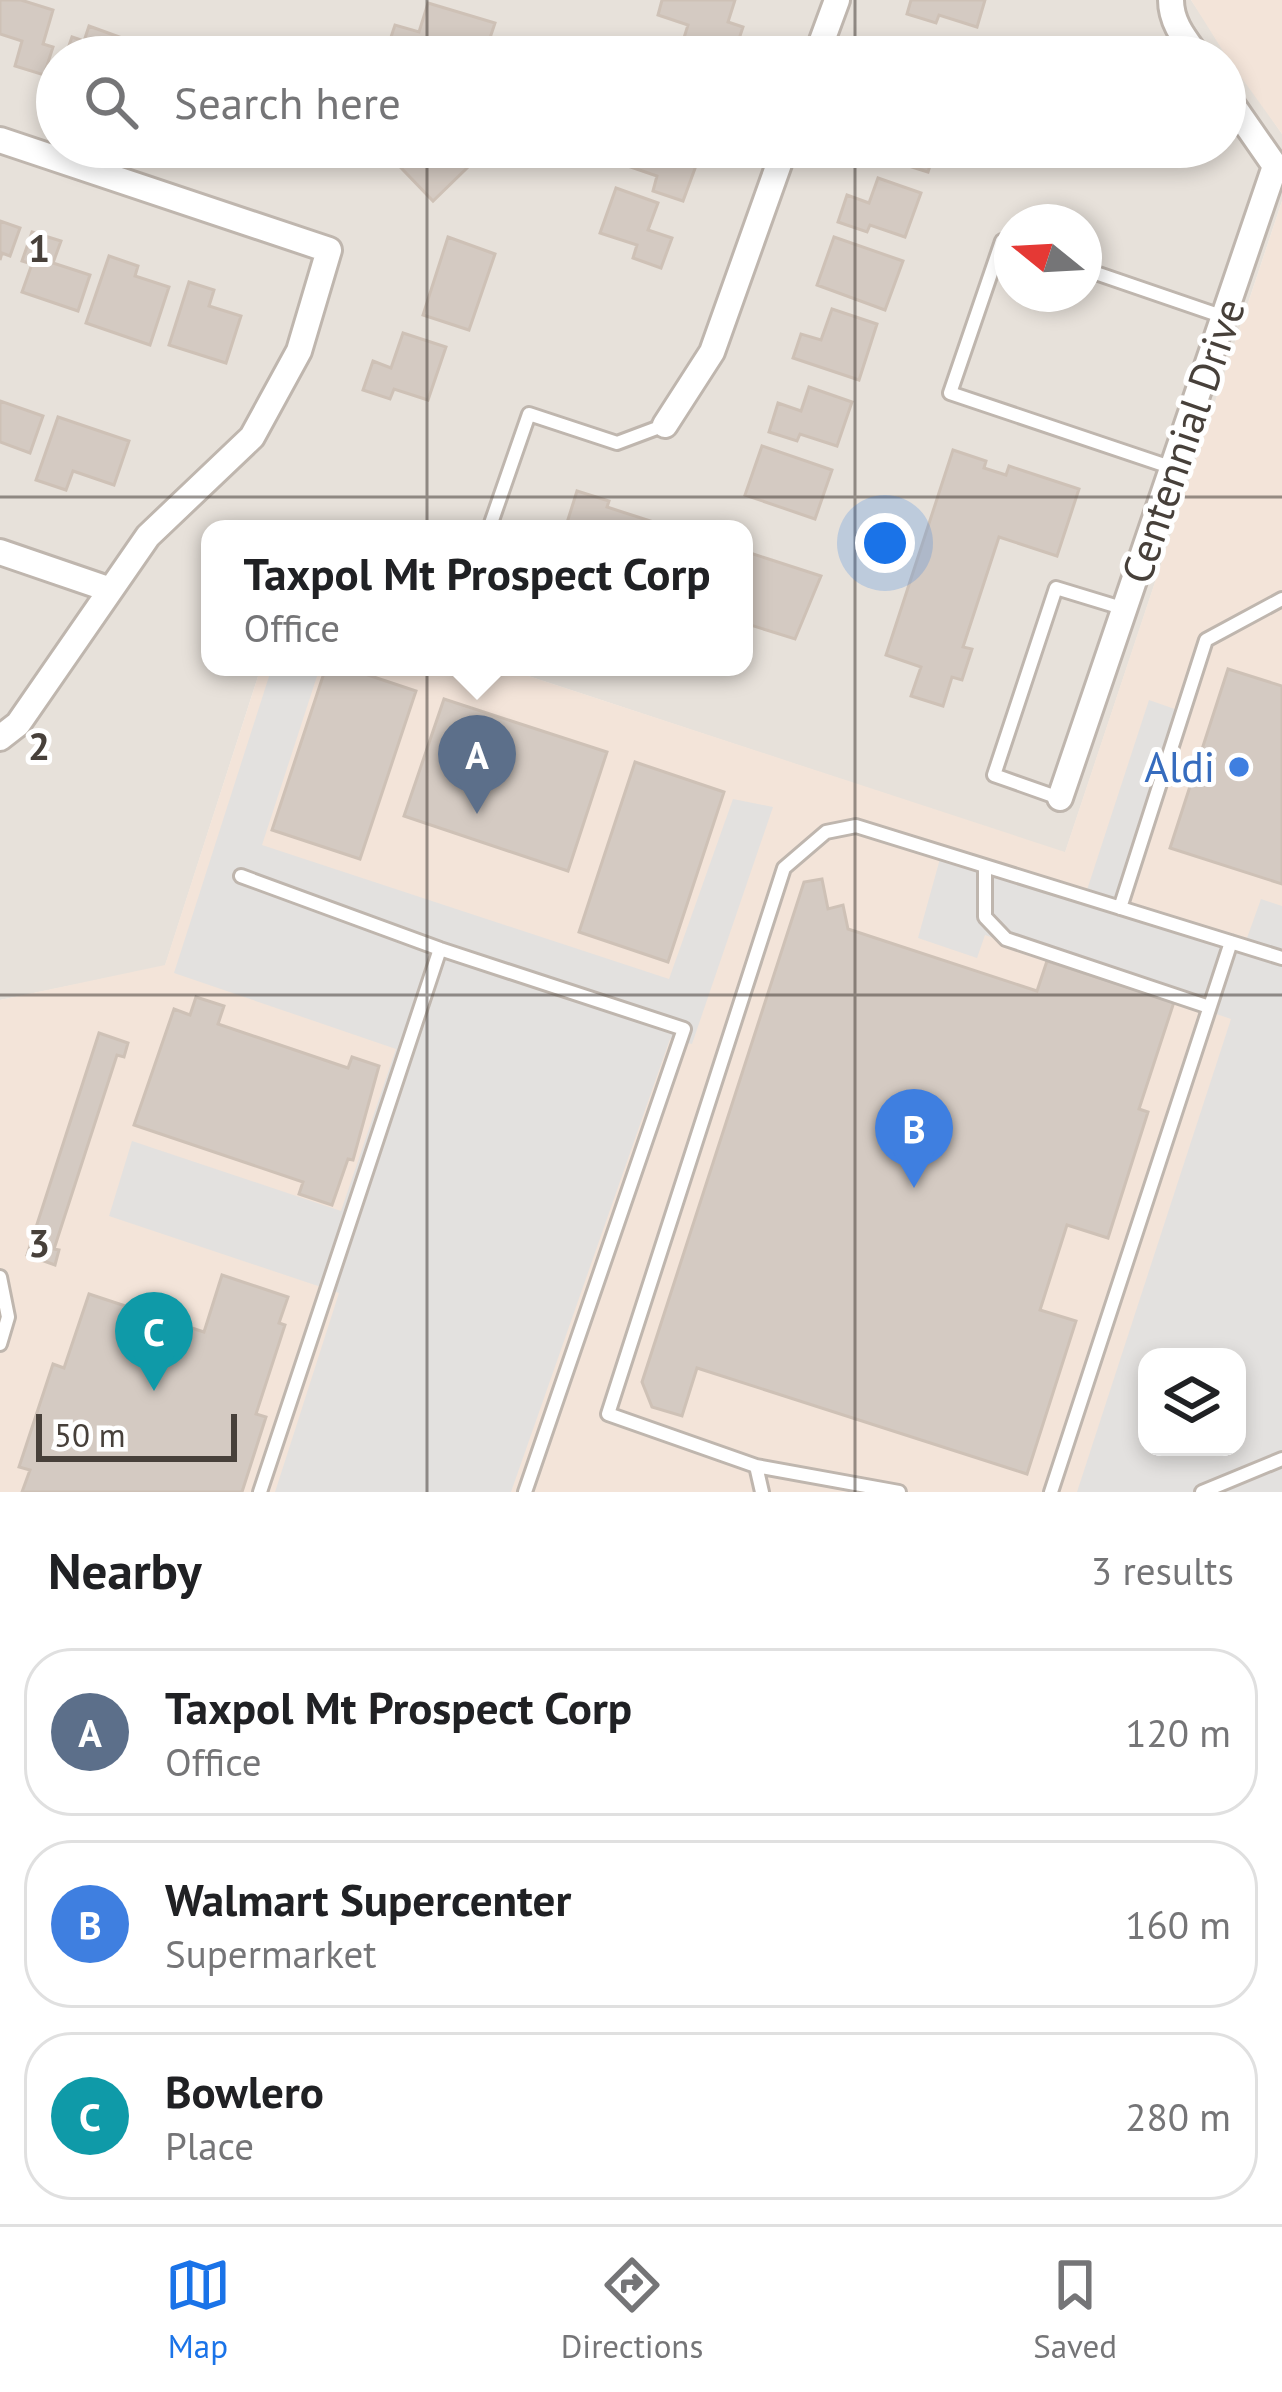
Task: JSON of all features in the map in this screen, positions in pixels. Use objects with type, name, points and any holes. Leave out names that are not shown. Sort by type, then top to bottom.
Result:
[{"type":"street","points":[[824,36],[837,0]]},
{"type":"street","points":[[1172,0],[1182,36]]},
{"type":"street","name":"Centennial Drive","points":[[1060,798],[1275,166],[1246,124]]},
{"type":"street","points":[[0,140],[36,152]]},
{"type":"street","points":[[0,738],[19,724],[148,536],[252,437],[299,351],[329,250],[84,168]]},
{"type":"street","points":[[665,425],[712,352],[777,168]]},
{"type":"street","points":[[0,552],[108,590]]},
{"type":"lane","points":[[994,265],[950,393],[1173,468]]},
{"type":"lane","points":[[1102,275],[1225,317]]},
{"type":"lane","points":[[491,520],[529,414],[617,442],[665,425]]},
{"type":"lane","points":[[1060,798],[994,775],[1056,588],[1125,609]]},
{"type":"lane","points":[[1120,908],[1206,640],[1282,598]]},
{"type":"lane","points":[[899,1492],[756,1466],[608,1414],[784,868],[826,832],[856,826],[1282,958]]},
{"type":"lane","points":[[985,866],[985,917],[1006,939],[1209,1007]]},
{"type":"lane","points":[[241,876],[440,949],[684,1029],[525,1492]]},
{"type":"lane","points":[[1051,1492],[1231,942]]},
{"type":"lane","points":[[260,1492],[440,949]]},
{"type":"lane","points":[[0,1277],[8,1317],[0,1344]]},
{"type":"lane","points":[[1202,1492],[1282,1459]]},
{"type":"lane","points":[[756,1466],[762,1492]]},
{"type":"shaded area","points":[[0,0],[1191,0],[1215,36],[36,36],[36,168],[1246,168],[1246,81],[1282,134],[1282,201],[1065,853],[528,676],[753,676],[753,520],[201,520],[201,676],[258,676],[165,966],[0,1000]]},
{"type":"shaded area","points":[[1191,0],[1282,0],[1282,134],[1246,84],[1246,36],[1214,36]]},
{"type":"shaded area","points":[[1282,201],[1282,1492],[0,1492],[0,1000],[165,965],[258,676],[528,676],[1065,852]]},
{"type":"shaded area","points":[[269,676],[317,676],[262,845],[669,979],[733,799],[773,807],[692,1044],[670,1039],[511,1492],[275,1492],[339,1293],[109,1216],[132,1141],[341,1211],[396,1049],[174,973]]},
{"type":"shaded area","points":[[1149,700],[1189,714],[1129,902],[1247,938],[1261,899],[1282,906],[1282,1492],[1077,1492],[1231,1019],[985,935],[977,958],[918,938],[943,848],[1087,890]]},
{"type":"building","points":[[0,0],[21,0],[53,10],[45,36],[36,36],[36,73],[15,66],[22,41],[0,34]]},
{"type":"building","points":[[662,0],[735,0],[728,22],[743,27],[740,36],[685,36],[688,25],[658,15]]},
{"type":"building","points":[[911,0],[985,0],[977,27],[939,15],[936,23],[907,14]]},
{"type":"building","points":[[428,3],[495,23],[491,36],[391,36],[395,25],[419,32]]},
{"type":"building","points":[[89,26],[116,36],[86,36]]},
{"type":"building","points":[[401,168],[467,168],[433,201]]},
{"type":"building","points":[[634,168],[695,168],[683,201],[653,191],[657,176]]},
{"type":"building","points":[[878,178],[921,193],[905,237],[870,225],[867,232],[838,222],[847,195],[869,203]]},
{"type":"building","points":[[616,188],[658,203],[648,230],[672,238],[661,268],[633,258],[637,245],[600,233]]},
{"type":"building","points":[[0,221],[20,228],[10,256],[2,253],[0,260]]},
{"type":"building","points":[[32,232],[61,241],[53,263],[90,275],[78,311],[22,292],[32,264],[22,261]]},
{"type":"building","points":[[448,237],[495,254],[469,330],[423,315]]},
{"type":"building","points":[[834,237],[903,261],[885,310],[817,285]]},
{"type":"building","points":[[109,256],[138,266],[135,276],[169,287],[150,345],[86,323]]},
{"type":"building","points":[[189,282],[214,290],[209,306],[241,316],[226,363],[169,345]]},
{"type":"building","points":[[832,309],[877,324],[859,380],[793,358],[801,334],[821,340]]},
{"type":"building","points":[[403,333],[446,347],[428,400],[394,389],[390,399],[363,390],[373,361],[391,368]]},
{"type":"building","points":[[809,387],[852,402],[837,446],[800,434],[797,441],[769,432],[778,403],[801,411]]},
{"type":"building","points":[[0,401],[43,416],[30,453],[0,442]]},
{"type":"building","points":[[58,417],[129,441],[114,485],[73,471],[66,490],[36,480]]},
{"type":"building","points":[[762,446],[832,470],[815,519],[745,495]]},
{"type":"building","points":[[953,450],[986,461],[984,468],[1006,475],[1009,466],[1079,489],[1057,556],[999,537],[963,647],[972,649],[962,680],[952,677],[943,706],[911,696],[921,667],[886,655]]},
{"type":"building","points":[[577,491],[647,520],[568,520]]},
{"type":"building","points":[[753,554],[821,576],[795,639],[753,626]]},
{"type":"building","name":"Aldi","points":[[1228,669],[1282,686],[1282,884],[1170,848]]},
{"type":"building","points":[[323,676],[371,676],[416,691],[360,859],[272,830]]},
{"type":"building","points":[[444,699],[607,752],[568,871],[404,816]]},
{"type":"building","points":[[635,762],[724,792],[668,962],[579,932]]},
{"type":"building","points":[[822,879],[828,909],[843,905],[848,929],[1037,991],[1047,961],[1174,1002],[1139,1109],[1148,1112],[1108,1238],[1067,1225],[1040,1310],[1076,1321],[1027,1474],[697,1368],[682,1416],[652,1407],[642,1382],[804,882]]},
{"type":"building","points":[[196,997],[224,1006],[218,1024],[348,1068],[352,1057],[379,1066],[353,1160],[348,1159],[332,1205],[299,1194],[303,1182],[134,1125],[174,1009],[190,1015]]},
{"type":"building","points":[[99,1033],[128,1043],[124,1057],[117,1055],[54,1249],[59,1250],[55,1265],[27,1255]]},
{"type":"building","points":[[222,1275],[288,1297],[279,1323],[285,1325],[256,1414],[266,1417],[242,1492],[22,1492],[30,1470],[19,1467],[53,1364],[64,1368],[89,1294],[204,1332]]},
{"type":"place","name":"Aldi","points":[[1239,767]]},
{"type":"place","name":"Taxpol Mt Prospect Corp","points":[[477,814]]},
{"type":"place","name":"Walmart Supercenter","points":[[914,1188]]},
{"type":"place","name":"Bowlero","points":[[154,1391]]}]
